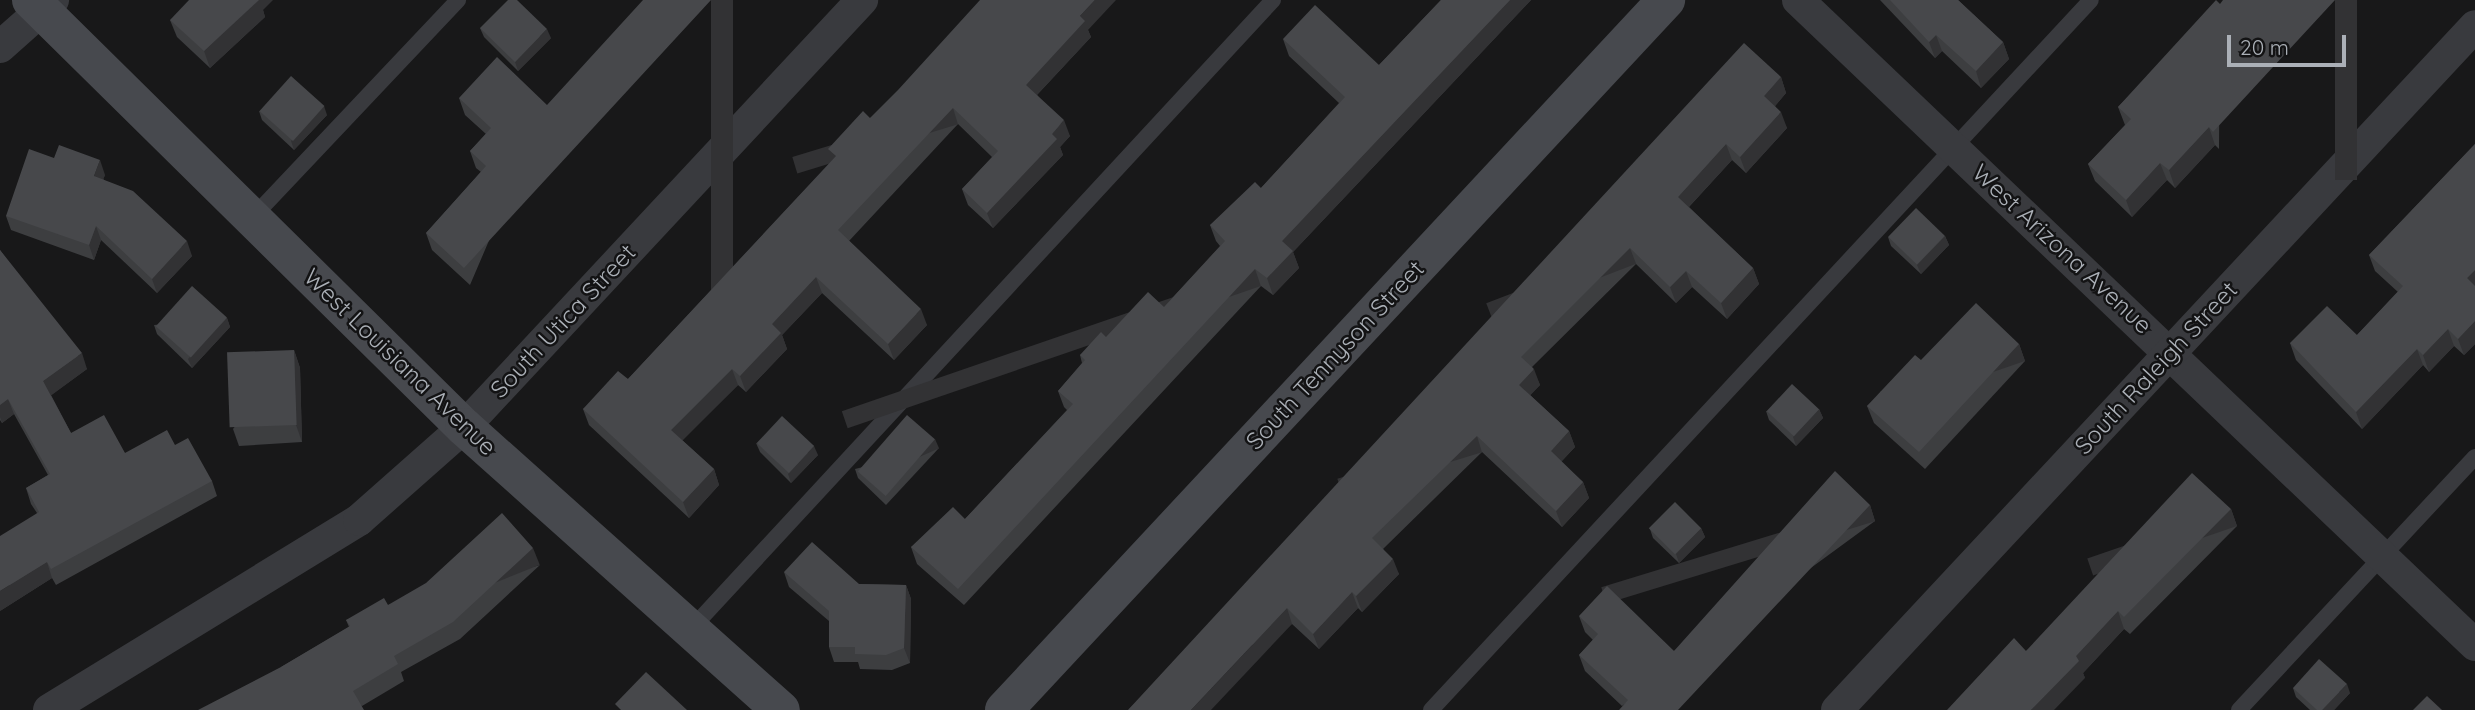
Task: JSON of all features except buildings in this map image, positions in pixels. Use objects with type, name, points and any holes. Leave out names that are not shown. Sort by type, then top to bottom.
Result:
[{"type":"street","name":"South Utica Street","points":[[49,710],[359,520],[464,427],[862,0]]},
{"type":"street","name":"South Tennyson Street","points":[[1004,710],[1666,0]]},
{"type":"street","name":"West Arizona Avenue","points":[[1798,0],[2171,352],[2475,645]]},
{"type":"street","name":"West Louisiana Avenue","points":[[42,4],[252,218],[464,427],[781,710]]},
{"type":"street","points":[[0,47],[42,4]]},
{"type":"street","name":"South Raleigh Street","points":[[1837,710],[2475,26]]},
{"type":"lane","points":[[252,218],[458,0]]},
{"type":"lane","points":[[691,629],[1273,0]]},
{"type":"lane","points":[[1430,710],[2091,0]]},
{"type":"lane","points":[[2239,710],[2475,457]]}]
